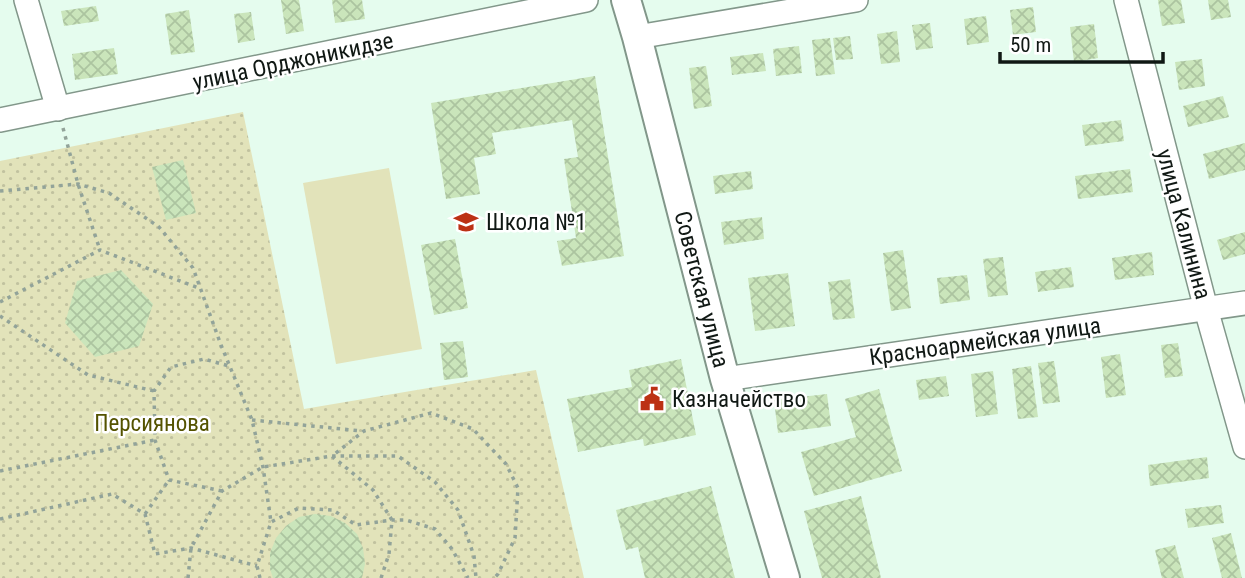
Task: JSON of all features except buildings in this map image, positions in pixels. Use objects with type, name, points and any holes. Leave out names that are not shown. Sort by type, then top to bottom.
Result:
[{"type":"street","points":[[26,0],[58,109]]},
{"type":"street","name":"улица Орджоникидзе","points":[[0,120],[586,0]]},
{"type":"street","name":"Советская улица","points":[[626,0],[725,379],[785,578]]},
{"type":"street","points":[[637,37],[856,0]]},
{"type":"street","name":"улица Калинина","points":[[1126,0],[1206,309],[1245,447]]},
{"type":"street","name":"Красноармейская улица","points":[[725,379],[1245,303]]},
{"type":"path","points":[[58,109],[78,184],[100,250]]},
{"type":"path","points":[[0,191],[78,184],[109,193],[159,227],[193,268],[229,366],[253,420],[271,522],[257,566],[260,578]]},
{"type":"path","points":[[0,302],[100,250],[201,289]]},
{"type":"path","points":[[0,316],[88,375],[154,391]]},
{"type":"path","points":[[169,480],[155,440],[154,391],[171,368],[204,359],[229,366]]},
{"type":"path","points":[[253,420],[364,431],[431,413],[473,429],[506,464],[518,488],[515,538],[494,578]]},
{"type":"path","points":[[332,456],[364,431]]},
{"type":"path","points":[[0,471],[155,440]]},
{"type":"path","points":[[332,456],[373,490],[391,520],[389,555],[381,578]]},
{"type":"path","points":[[188,578],[191,548],[222,491],[263,467],[332,456],[398,456],[435,482],[458,510],[474,556],[476,578]]},
{"type":"path","points":[[169,480],[222,491]]},
{"type":"path","points":[[145,514],[169,480]]},
{"type":"path","points":[[0,519],[112,494],[145,514],[155,554],[191,548],[257,566]]},
{"type":"path","points":[[271,522],[299,508],[333,510],[356,525],[406,520],[435,529],[452,549],[468,578]]},
{"type":"green space","name":"Персиянова","points":[[243,112],[304,409],[536,370],[584,578],[0,578],[0,161]]},
{"type":"green space","points":[[389,168],[422,349],[336,364],[303,183]]},
{"type":"place","name":"Школа №1","points":[[466,222]]},
{"type":"place","name":"Казначейство","points":[[652,399]]}]
